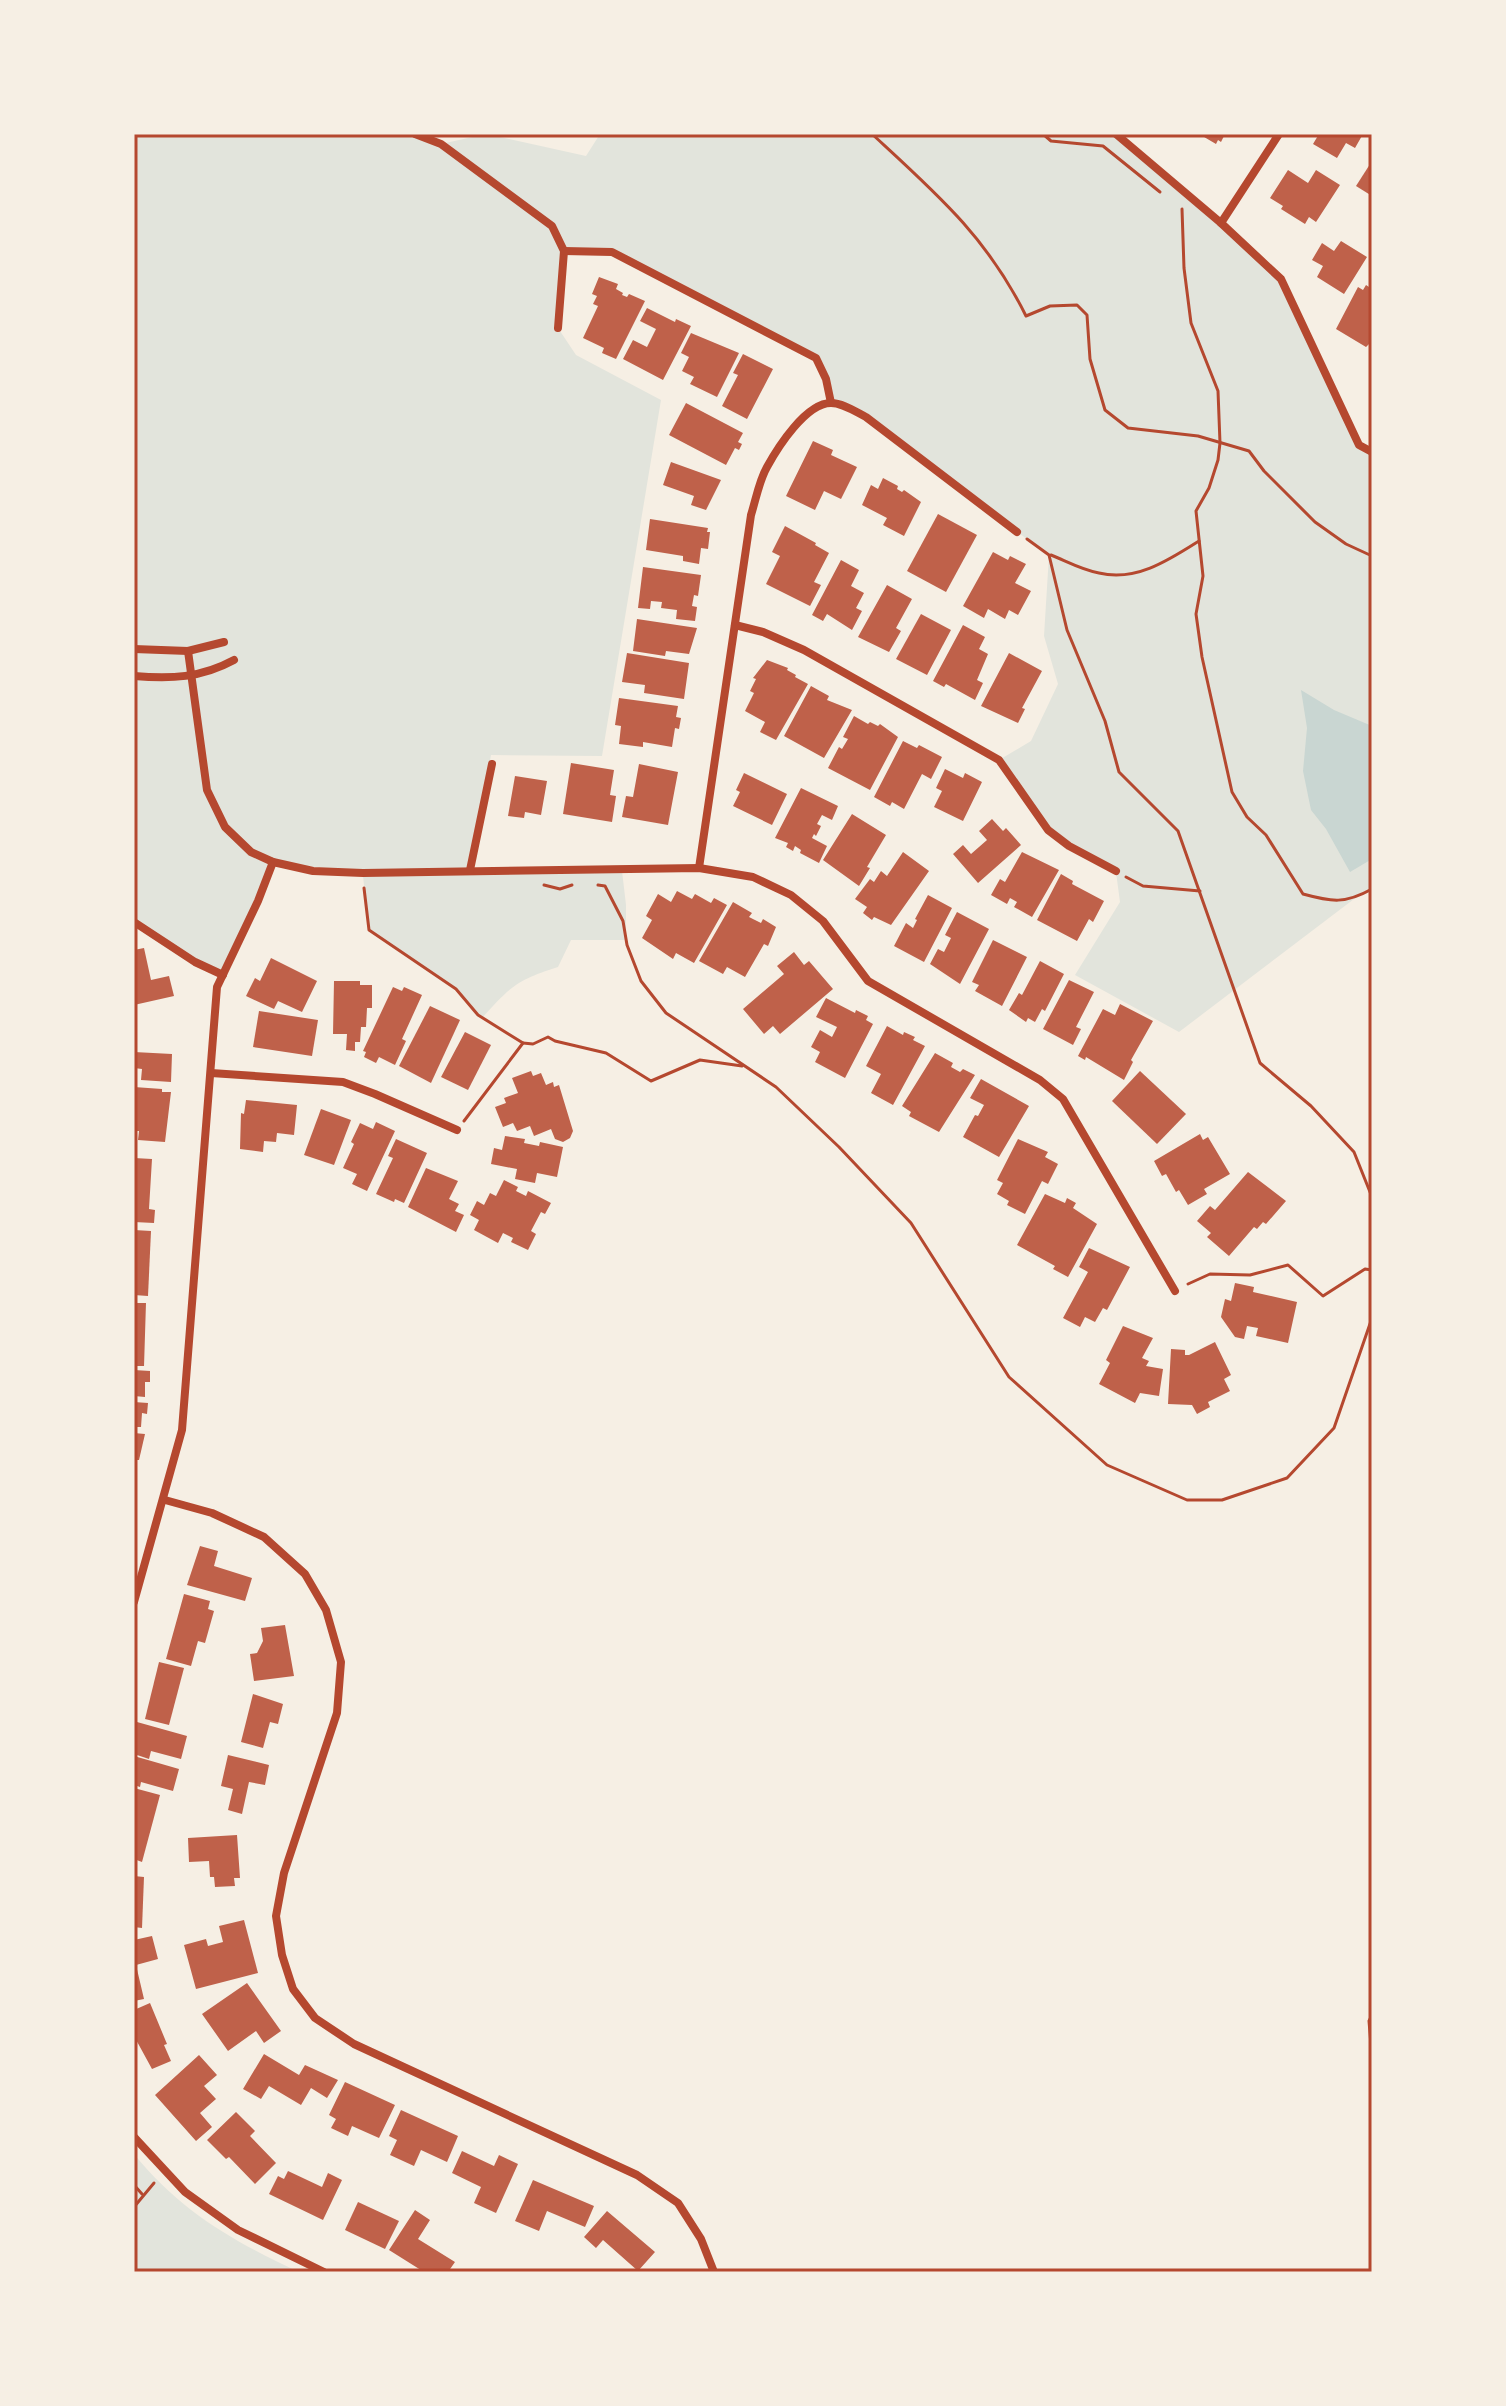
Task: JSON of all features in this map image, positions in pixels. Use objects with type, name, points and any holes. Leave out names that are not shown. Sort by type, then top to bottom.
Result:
[{"type":"street","points":[[415,134],[441,144],[552,226],[564,251],[558,328]]},
{"type":"street","points":[[1116,134],[1221,223],[1281,279],[1359,445],[1372,452]]},
{"type":"street","points":[[1221,223],[1279,134]]},
{"type":"street","points":[[564,251],[612,252],[816,358],[826,379],[831,403]]},
{"type":"street","points":[[699,868],[751,515],[766,469],[791,431],[813,409],[831,403],[846,407],[866,417],[1017,532]]},
{"type":"street","points":[[735,625],[763,632],[804,650],[999,760],[1048,830],[1069,846],[1116,871]]},
{"type":"street","points":[[134,649],[188,651],[224,642]]},
{"type":"street","points":[[188,651],[207,790],[225,827],[251,852],[273,862],[313,871],[363,873],[699,868],[753,877],[791,895],[823,921],[868,981],[1040,1080],[1063,1099],[1175,1291]]},
{"type":"street","points":[[134,676],[190,677],[220,668],[234,660]]},
{"type":"street","points":[[470,870],[492,764]]},
{"type":"street","points":[[134,1602],[165,1500],[182,1430],[217,987],[273,862]]},
{"type":"street","points":[[134,922],[195,962],[223,975]]},
{"type":"street","points":[[211,1073],[343,1082],[457,1130]]},
{"type":"street","points":[[165,1500],[212,1513],[264,1537],[305,1574],[326,1610],[341,1662],[337,1713],[284,1873],[276,1916],[282,1955],[293,1989],[315,2018],[354,2044],[637,2175],[678,2203],[701,2239],[714,2272]]},
{"type":"street","points":[[134,2137],[185,2192],[238,2230],[324,2272]]},
{"type":"path","points":[[872,134],[966,223],[995,261],[1026,316],[1050,306],[1077,305],[1087,315],[1090,359],[1105,410],[1128,428],[1198,436],[1249,451],[1264,471],[1315,522],[1346,544],[1372,556]]},
{"type":"path","points":[[1043,134],[1051,141],[1103,146],[1160,192]]},
{"type":"path","points":[[1182,189],[1184,268],[1191,323],[1218,391],[1220,443],[1209,488],[1196,511],[1203,576],[1196,614],[1202,657],[1232,792],[1247,817],[1266,835],[1303,894],[1329,901],[1354,899],[1372,889]]},
{"type":"path","points":[[1172,201],[1182,210]]},
{"type":"path","points":[[1017,532],[1049,555],[1099,574],[1128,575],[1159,566],[1199,541]]},
{"type":"path","points":[[1049,555],[1067,630],[1105,721],[1119,772],[1178,831],[1260,1063],[1311,1106],[1354,1152],[1372,1197]]},
{"type":"path","points":[[523,870],[530,880],[560,889],[580,882]]},
{"type":"path","points":[[1116,871],[1143,886],[1200,891]]},
{"type":"path","points":[[363,873],[369,930],[456,989],[478,1015],[523,1043],[533,1044],[548,1037],[606,1053],[651,1081],[700,1060],[745,1066]]},
{"type":"path","points":[[592,884],[605,886],[623,921],[627,945],[641,981],[666,1013],[776,1087],[839,1147],[911,1223],[1009,1377],[1107,1465],[1187,1500],[1222,1500],[1287,1478],[1334,1428],[1372,1318]]},
{"type":"path","points":[[457,1130],[523,1043]]},
{"type":"path","points":[[1175,1291],[1210,1274],[1250,1275],[1288,1265],[1323,1296],[1365,1269],[1372,1270]]},
{"type":"path","points":[[1372,2015],[1369,2021],[1372,2057]]},
{"type":"path","points":[[134,2207],[154,2183]]},
{"type":"path","points":[[134,2185],[144,2195]]},
{"type":"shaded area","points":[[134,134],[415,134],[441,144],[486,134],[586,156],[600,134],[1116,134],[1281,279],[1359,445],[1372,452],[1372,889],[1354,899],[1179,1032],[1075,975],[1120,902],[1116,872],[1048,830],[999,760],[1031,741],[1058,684],[1044,636],[1049,555],[846,407],[831,403],[816,358],[612,252],[564,251],[558,328],[576,355],[661,400],[602,756],[491,755],[470,870],[363,873],[273,862],[223,975],[134,922]]},
{"type":"shaded area","points":[[1301,690],[1334,710],[1372,726],[1372,859],[1350,872],[1326,829],[1311,810],[1303,771],[1307,728]]},
{"type":"shaded area","points":[[622,871],[626,940],[571,940],[558,967],[516,985],[482,1018],[456,989],[369,930],[363,876]]},
{"type":"shaded area","points":[[134,2154],[189,2209],[252,2249],[299,2272],[134,2272]]},
{"type":"building","points":[[1199,134],[1225,134],[1216,144]]},
{"type":"building","points":[[1319,134],[1363,134],[1355,148],[1346,143],[1337,158],[1313,144]]},
{"type":"building","points":[[1372,161],[1372,196],[1356,186]]},
{"type":"building","points":[[1288,170],[1308,183],[1316,170],[1340,185],[1316,222],[1309,217],[1305,224],[1270,198]]},
{"type":"building","points":[[1341,241],[1367,257],[1344,294],[1317,277],[1323,266],[1312,260],[1322,243],[1334,251]]},
{"type":"building","points":[[599,277],[618,284],[616,289],[622,295],[627,297],[629,294],[645,301],[616,359],[602,353],[604,348],[583,338],[598,306],[593,304],[597,296],[592,294]]},
{"type":"building","points":[[1366,285],[1372,289],[1372,341],[1366,347],[1336,329],[1358,287],[1363,290]]},
{"type":"building","points":[[647,308],[691,326],[663,380],[623,359],[633,340],[647,347],[656,329],[640,321]]},
{"type":"building","points":[[691,333],[739,353],[717,397],[690,384],[694,377],[682,371],[689,357],[681,353]]},
{"type":"building","points":[[743,354],[773,369],[747,419],[722,406],[738,375],[733,373]]},
{"type":"building","points":[[686,403],[743,433],[738,442],[742,444],[739,450],[735,448],[726,465],[669,435]]},
{"type":"building","points":[[813,441],[833,450],[831,455],[857,467],[841,499],[824,491],[815,510],[786,496]]},
{"type":"building","points":[[671,462],[721,480],[706,510],[691,505],[694,496],[663,485]]},
{"type":"building","points":[[883,478],[921,502],[904,536],[883,525],[887,518],[862,505],[871,485],[878,489]]},
{"type":"building","points":[[938,514],[977,535],[946,592],[907,571]]},
{"type":"building","points":[[650,519],[708,528],[708,549],[701,548],[699,564],[683,561],[683,556],[646,550]]},
{"type":"building","points":[[785,526],[829,553],[814,582],[821,585],[810,606],[766,584],[780,556],[772,552]]},
{"type":"building","points":[[993,552],[1026,564],[1015,583],[1031,591],[1018,615],[1009,610],[1005,619],[988,609],[984,618],[963,606]]},
{"type":"building","points":[[841,560],[859,570],[851,586],[864,593],[856,608],[862,611],[852,630],[827,614],[823,621],[812,615]]},
{"type":"building","points":[[643,567],[701,575],[698,596],[694,595],[692,606],[697,607],[695,621],[676,619],[677,610],[661,608],[662,602],[651,601],[650,609],[638,608]]},
{"type":"building","points":[[887,585],[912,599],[896,628],[901,631],[889,652],[858,637]]},
{"type":"building","points":[[921,614],[951,630],[927,675],[896,659]]},
{"type":"building","points":[[637,619],[697,628],[689,654],[666,651],[665,656],[633,651]]},
{"type":"building","points":[[963,625],[985,637],[979,649],[988,654],[977,680],[983,683],[975,700],[946,684],[944,687],[933,681]]},
{"type":"building","points":[[627,653],[689,663],[684,699],[644,693],[645,685],[622,682]]},
{"type":"building","points":[[1009,653],[1042,671],[1022,708],[1025,709],[1018,723],[981,706]]},
{"type":"building","points":[[767,660],[788,668],[795,677],[808,684],[776,740],[760,732],[765,722],[745,711],[754,693],[750,691],[756,679],[753,678]]},
{"type":"building","points":[[811,686],[829,696],[827,700],[852,710],[824,758],[784,736]]},
{"type":"building","points":[[619,698],[678,706],[676,717],[681,718],[679,729],[675,728],[672,747],[643,742],[643,747],[619,744],[621,726],[615,725]]},
{"type":"building","points":[[854,716],[868,724],[880,724],[898,737],[870,790],[828,768],[839,747],[842,749],[848,739],[843,737]]},
{"type":"building","points":[[903,741],[942,757],[931,779],[922,774],[904,809],[892,802],[890,806],[874,797]]},
{"type":"building","points":[[571,763],[614,770],[610,795],[616,796],[612,822],[563,814]]},
{"type":"building","points":[[639,764],[678,772],[668,825],[622,817],[626,796],[633,797]]},
{"type":"building","points":[[945,769],[963,778],[965,773],[982,782],[963,821],[934,807],[942,791],[936,788]]},
{"type":"building","points":[[744,773],[787,794],[772,825],[733,806]]},
{"type":"building","points":[[515,776],[547,781],[541,815],[525,812],[524,818],[508,816]]},
{"type":"building","points":[[801,788],[838,806],[832,820],[822,815],[817,824],[821,826],[812,838],[827,846],[819,863],[800,853],[801,850],[795,846],[793,851],[786,847],[788,843],[775,838]]},
{"type":"building","points":[[852,814],[886,835],[859,886],[823,860]]},
{"type":"building","points":[[992,819],[1003,831],[1006,828],[1021,845],[978,883],[953,854],[963,845],[971,854],[987,840],[979,831]]},
{"type":"building","points":[[903,852],[929,871],[891,925],[874,917],[872,920],[863,913],[867,907],[855,899],[870,879],[874,882],[881,871],[887,876]]},
{"type":"building","points":[[1022,852],[1059,870],[1032,917],[1014,907],[1017,902],[1010,898],[1007,904],[991,895],[1000,879],[1005,882]]},
{"type":"building","points":[[1061,874],[1073,881],[1072,884],[1104,901],[1093,922],[1089,919],[1077,941],[1037,920]]},
{"type":"building","points":[[677,891],[692,899],[695,894],[711,903],[714,898],[727,905],[694,963],[676,953],[673,959],[642,938],[652,920],[646,916],[658,894],[671,902]]},
{"type":"building","points":[[928,895],[952,908],[924,962],[894,946],[906,923],[913,928]]},
{"type":"building","points":[[733,902],[752,913],[749,917],[761,923],[763,919],[776,927],[768,946],[764,944],[745,977],[727,967],[723,974],[699,961]]},
{"type":"building","points":[[957,912],[989,929],[960,984],[930,964],[938,949],[944,952],[951,938],[945,935]]},
{"type":"building","points":[[993,940],[1027,957],[1002,1006],[975,991],[979,985],[972,982]]},
{"type":"building","points":[[144,948],[151,980],[169,976],[174,996],[134,1005],[134,950]]},
{"type":"building","points":[[794,952],[804,965],[809,961],[833,989],[780,1034],[773,1026],[764,1034],[743,1009],[784,974],[777,966]]},
{"type":"building","points":[[271,958],[317,981],[302,1012],[278,1001],[274,1009],[246,996],[255,978],[260,981]]},
{"type":"building","points":[[1040,961],[1064,974],[1045,1011],[1042,1009],[1035,1022],[1028,1018],[1026,1022],[1009,1010],[1019,993],[1022,995]]},
{"type":"building","points":[[1069,980],[1094,992],[1076,1027],[1081,1029],[1073,1045],[1043,1029]]},
{"type":"building","points":[[334,981],[360,981],[360,985],[372,985],[372,1008],[367,1008],[366,1027],[361,1027],[360,1042],[355,1042],[355,1051],[346,1050],[347,1034],[333,1034]]},
{"type":"building","points":[[393,987],[402,991],[404,987],[422,995],[402,1039],[406,1041],[395,1065],[379,1057],[376,1063],[364,1057],[366,1052],[363,1051]]},
{"type":"building","points":[[826,998],[868,1016],[866,1020],[873,1024],[845,1078],[815,1062],[820,1052],[811,1047],[820,1030],[832,1037],[837,1027],[816,1017]]},
{"type":"building","points":[[1120,1004],[1153,1021],[1131,1060],[1133,1062],[1124,1080],[1086,1057],[1085,1060],[1078,1056],[1103,1009],[1115,1015]]},
{"type":"building","points":[[430,1006],[460,1020],[431,1083],[399,1066]]},
{"type":"building","points":[[259,1011],[318,1020],[312,1056],[253,1047]]},
{"type":"building","points":[[887,1026],[903,1035],[904,1032],[915,1037],[913,1040],[925,1046],[893,1105],[871,1093],[881,1074],[866,1066]]},
{"type":"building","points":[[465,1032],[491,1045],[468,1090],[441,1077]]},
{"type":"building","points":[[134,1052],[172,1054],[171,1082],[141,1080],[142,1069],[134,1068]]},
{"type":"building","points":[[935,1053],[953,1063],[951,1067],[960,1072],[963,1069],[975,1075],[939,1132],[909,1116],[911,1112],[902,1106]]},
{"type":"building","points":[[531,1071],[533,1076],[541,1073],[546,1085],[553,1082],[554,1087],[559,1085],[573,1131],[570,1138],[563,1142],[555,1139],[551,1129],[534,1136],[530,1126],[517,1131],[513,1123],[503,1127],[495,1107],[506,1103],[504,1098],[518,1093],[512,1078]]},
{"type":"building","points":[[1140,1071],[1186,1114],[1157,1144],[1112,1101]]},
{"type":"building","points":[[981,1079],[1029,1106],[999,1157],[963,1137],[984,1105],[970,1098]]},
{"type":"building","points":[[134,1087],[171,1092],[165,1142],[138,1140],[139,1131],[134,1131]]},
{"type":"building","points":[[246,1100],[297,1105],[294,1135],[277,1133],[276,1142],[264,1141],[263,1152],[240,1149],[241,1113],[244,1114]]},
{"type":"building","points":[[321,1109],[351,1120],[334,1165],[304,1155]]},
{"type":"building","points":[[376,1122],[395,1131],[367,1191],[352,1184],[357,1174],[343,1168],[360,1123],[373,1129]]},
{"type":"building","points":[[1200,1134],[1203,1140],[1208,1137],[1230,1174],[1204,1189],[1207,1194],[1188,1205],[1166,1174],[1162,1176],[1154,1161]]},
{"type":"building","points":[[505,1136],[525,1139],[524,1143],[539,1146],[540,1142],[563,1147],[557,1177],[537,1173],[535,1183],[515,1179],[517,1169],[491,1164],[494,1148],[502,1150]]},
{"type":"building","points":[[396,1139],[427,1153],[404,1203],[376,1194],[393,1158],[388,1156]]},
{"type":"building","points":[[1018,1139],[1048,1152],[1045,1157],[1058,1164],[1048,1184],[1042,1181],[1025,1214],[1007,1205],[1009,1201],[997,1194],[1003,1183],[997,1180]]},
{"type":"building","points":[[134,1158],[152,1159],[149,1209],[155,1210],[154,1223],[134,1222]]},
{"type":"building","points":[[426,1168],[458,1181],[449,1199],[459,1204],[455,1211],[464,1215],[456,1232],[408,1207]]},
{"type":"building","points":[[1248,1172],[1286,1201],[1266,1224],[1263,1222],[1257,1229],[1254,1227],[1229,1256],[1207,1237],[1211,1233],[1197,1221],[1210,1206],[1215,1210]]},
{"type":"building","points":[[504,1180],[518,1187],[516,1191],[526,1196],[528,1191],[551,1203],[545,1214],[541,1212],[531,1231],[536,1234],[528,1250],[511,1242],[513,1238],[503,1233],[498,1243],[474,1230],[479,1220],[470,1215],[477,1201],[484,1205],[490,1193],[496,1196]]},
{"type":"building","points":[[1045,1194],[1065,1203],[1067,1198],[1076,1203],[1073,1208],[1097,1224],[1068,1277],[1053,1269],[1055,1266],[1017,1245]]},
{"type":"building","points":[[134,1230],[151,1231],[148,1296],[134,1295]]},
{"type":"building","points":[[1089,1248],[1130,1267],[1107,1310],[1103,1308],[1095,1322],[1085,1317],[1080,1327],[1063,1318],[1088,1272],[1079,1267]]},
{"type":"building","points":[[1235,1283],[1254,1287],[1253,1292],[1297,1302],[1288,1343],[1256,1336],[1258,1328],[1247,1326],[1244,1339],[1235,1337],[1221,1317],[1225,1299],[1231,1301]]},
{"type":"building","points":[[134,1303],[146,1303],[144,1366],[134,1366]]},
{"type":"building","points":[[1123,1326],[1153,1338],[1142,1358],[1149,1361],[1146,1366],[1163,1369],[1159,1396],[1140,1393],[1135,1403],[1099,1384],[1110,1363],[1106,1360]]},
{"type":"building","points":[[1215,1342],[1231,1375],[1224,1379],[1230,1391],[1208,1402],[1210,1407],[1197,1414],[1192,1405],[1168,1404],[1171,1349],[1185,1350],[1185,1355],[1189,1355]]},
{"type":"building","points":[[134,1370],[150,1371],[150,1382],[145,1382],[145,1397],[134,1396]]},
{"type":"building","points":[[134,1402],[148,1403],[147,1414],[142,1413],[141,1427],[134,1427]]},
{"type":"building","points":[[134,1433],[145,1434],[139,1460],[134,1460]]},
{"type":"building","points":[[200,1546],[218,1551],[214,1566],[252,1578],[245,1601],[187,1585]]},
{"type":"building","points":[[184,1594],[210,1601],[208,1609],[214,1611],[205,1643],[198,1641],[191,1666],[166,1659]]},
{"type":"building","points":[[285,1625],[294,1676],[254,1681],[250,1654],[257,1653],[263,1641],[261,1628]]},
{"type":"building","points":[[159,1662],[184,1668],[169,1725],[145,1719]]},
{"type":"building","points":[[253,1694],[283,1704],[278,1724],[270,1722],[263,1748],[241,1742]]},
{"type":"building","points":[[137,1722],[187,1736],[181,1759],[151,1751],[149,1759],[134,1754]]},
{"type":"building","points":[[228,1755],[269,1765],[265,1785],[249,1782],[242,1814],[228,1810],[233,1789],[221,1786]]},
{"type":"building","points":[[134,1756],[179,1769],[173,1791],[141,1782],[140,1787],[134,1785]]},
{"type":"building","points":[[134,1788],[160,1795],[142,1862],[134,1859]]},
{"type":"building","points":[[237,1835],[240,1878],[234,1878],[235,1886],[215,1887],[214,1877],[210,1877],[209,1861],[189,1862],[188,1838]]},
{"type":"building","points":[[134,1876],[144,1877],[142,1928],[134,1927]]},
{"type":"building","points":[[244,1920],[258,1973],[196,1989],[184,1945],[206,1939],[208,1946],[223,1942],[219,1926]]},
{"type":"building","points":[[152,1936],[158,1959],[136,1965],[144,1999],[134,2001],[134,1940]]},
{"type":"building","points":[[247,1983],[281,2031],[264,2043],[256,2031],[228,2051],[202,2014]]},
{"type":"building","points":[[150,2003],[171,2061],[152,2069],[134,2036],[134,2010]]},
{"type":"building","points":[[264,2054],[299,2075],[305,2065],[338,2080],[327,2098],[311,2088],[301,2105],[269,2086],[261,2099],[243,2089]]},
{"type":"building","points":[[199,2055],[217,2075],[204,2086],[216,2099],[200,2113],[212,2127],[196,2141],[155,2095]]},
{"type":"building","points":[[345,2082],[395,2105],[379,2138],[352,2126],[348,2136],[331,2128],[336,2119],[329,2115]]},
{"type":"building","points":[[401,2110],[458,2136],[447,2162],[421,2150],[414,2166],[390,2155],[397,2140],[389,2136]]},
{"type":"building","points":[[236,2112],[255,2131],[250,2136],[276,2163],[255,2184],[207,2140]]},
{"type":"building","points":[[462,2151],[494,2166],[499,2155],[518,2164],[496,2213],[474,2203],[481,2187],[452,2173]]},
{"type":"building","points":[[288,2171],[322,2187],[328,2173],[342,2180],[323,2220],[269,2194],[278,2176],[284,2179]]},
{"type":"building","points":[[533,2180],[594,2206],[585,2227],[547,2211],[539,2231],[515,2221]]},
{"type":"building","points":[[358,2202],[399,2221],[385,2249],[345,2230]]},
{"type":"building","points":[[415,2210],[430,2220],[418,2239],[455,2262],[448,2272],[428,2269],[424,2272],[389,2250]]},
{"type":"building","points":[[607,2211],[655,2252],[638,2271],[603,2240],[596,2248],[584,2237]]}]
